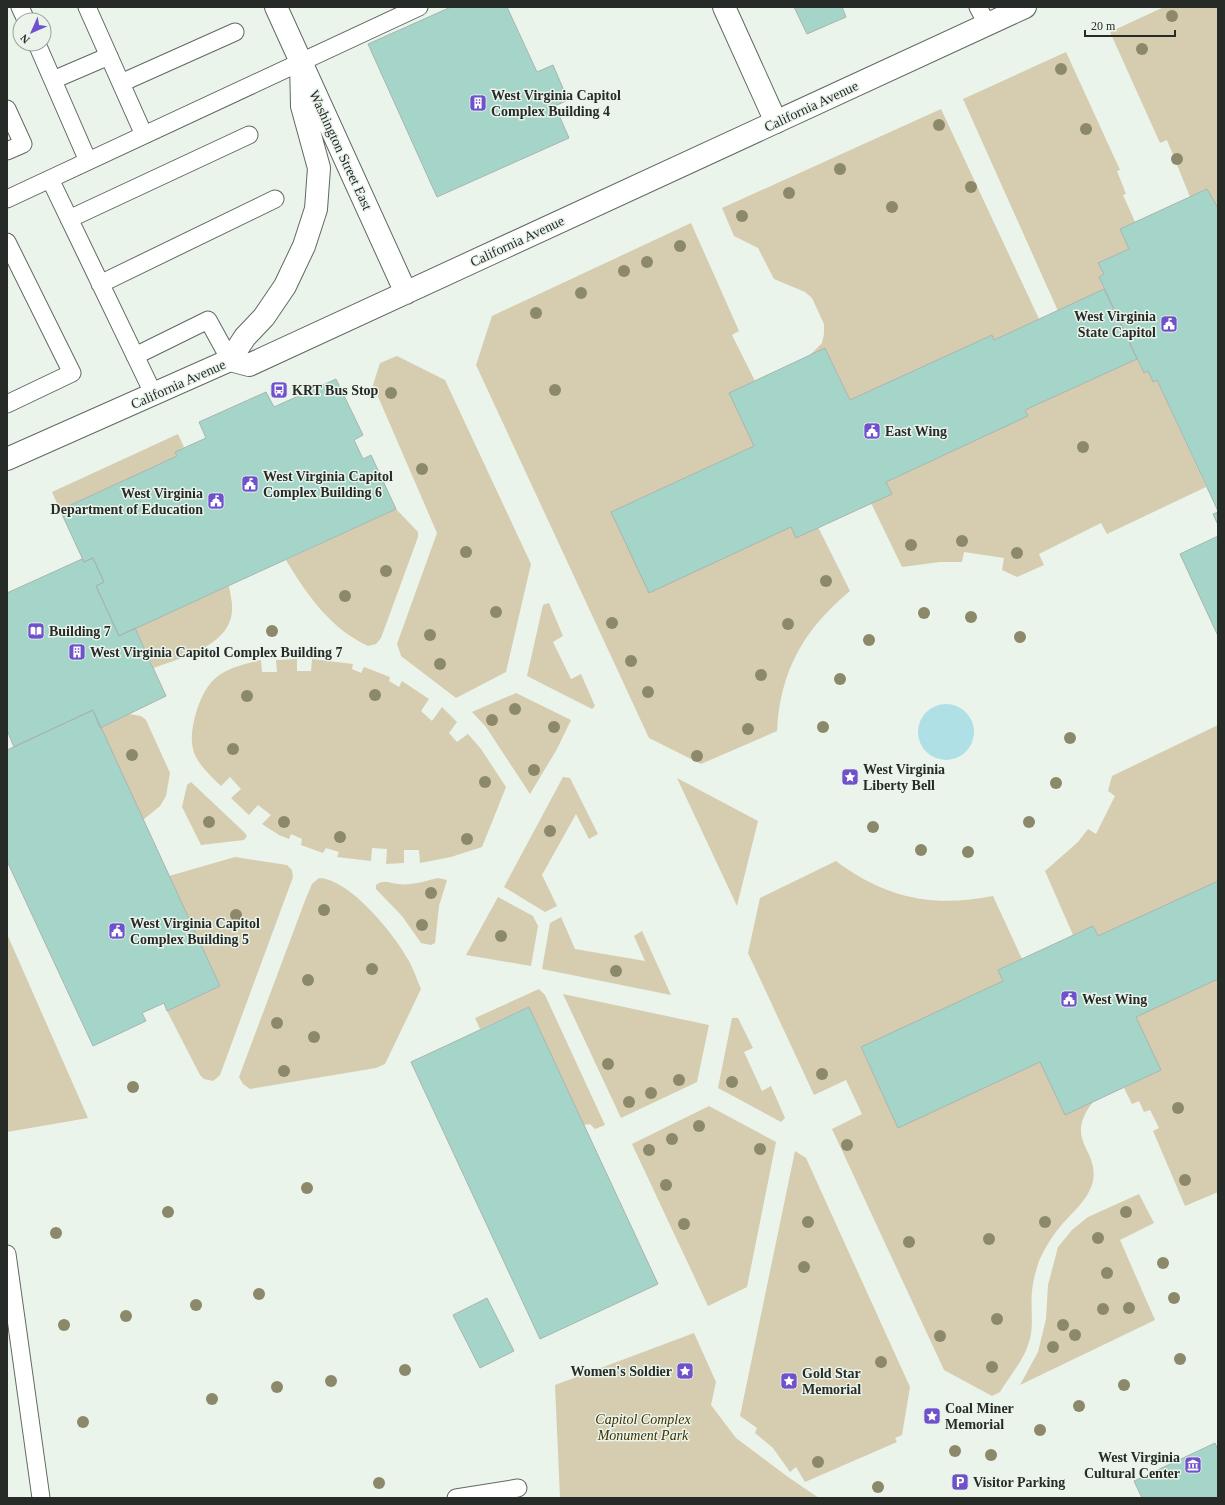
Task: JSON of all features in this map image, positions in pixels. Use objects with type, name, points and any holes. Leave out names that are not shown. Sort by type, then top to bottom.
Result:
[{"type":"street","name":"Washington Street East","points":[[276,7],[406,293]]},
{"type":"street","points":[[724,7],[776,122]]},
{"type":"street","name":"California Avenue","points":[[8,455],[154,395],[230,360],[248,365],[776,122],[983,16],[1025,7]]},
{"type":"street","points":[[230,360],[245,337],[264,317],[285,286],[304,246],[316,209],[319,168],[302,106],[301,61]]},
{"type":"lane","points":[[87,7],[144,134]]},
{"type":"lane","points":[[7,199],[419,7]]},
{"type":"lane","points":[[121,83],[235,32]]},
{"type":"lane","points":[[41,52],[88,161]]},
{"type":"lane","points":[[53,80],[109,56]]},
{"type":"lane","points":[[7,109],[24,144],[7,151]]},
{"type":"lane","points":[[69,219],[249,134]]},
{"type":"lane","points":[[50,179],[154,395]]},
{"type":"lane","points":[[100,284],[275,199]]},
{"type":"lane","points":[[7,242],[72,373],[7,404]]},
{"type":"lane","points":[[135,356],[208,320],[230,360]]},
{"type":"lane","points":[[7,1254],[41,1498]]},
{"type":"lane","points":[[456,1498],[518,1488]]},
{"type":"green space","points":[[1164,7],[1218,7],[1217,209],[1207,189],[1190,197],[1167,140],[1160,143],[1110,32]]},
{"type":"green space","points":[[1066,52],[1120,170],[1117,171],[1126,194],[1123,195],[1135,222],[1120,229],[1129,249],[1099,263],[1104,274],[1099,277],[1104,289],[1058,311],[963,99]]},
{"type":"green space","points":[[941,109],[1039,319],[994,340],[992,335],[850,400],[826,349],[809,356],[822,343],[824,334],[824,324],[812,298],[805,292],[774,279],[758,248],[734,236],[722,208]]},
{"type":"green space","points":[[691,223],[739,331],[732,335],[755,381],[754,446],[611,512],[818,527],[850,591],[820,620],[807,636],[797,653],[789,670],[783,689],[777,731],[701,764],[649,738],[476,365],[492,316]]},
{"type":"green space","points":[[397,356],[445,380],[531,564],[506,672],[456,698],[401,656],[397,644],[437,533],[373,385],[380,363]]},
{"type":"green space","points":[[1137,359],[1144,373],[1148,371],[1153,381],[1157,380],[1206,487],[1107,534],[1101,523],[1039,554],[1044,565],[1017,577],[1002,570],[1004,558],[964,552],[962,562],[940,562],[902,567],[871,503],[892,494],[886,482],[1028,416],[1025,410]]},
{"type":"green space","points":[[178,434],[184,447],[175,452],[177,456],[60,510],[52,492]]},
{"type":"green space","points":[[396,509],[418,532],[418,537],[381,638],[376,644],[368,646],[354,639],[331,620],[302,586],[286,560]]},
{"type":"green space","points":[[229,586],[232,611],[229,623],[223,633],[202,649],[154,668],[135,628]]},
{"type":"green space","points":[[549,603],[563,636],[553,642],[571,679],[581,674],[595,706],[592,709],[527,676],[543,605]]},
{"type":"green space","points":[[297,659],[297,671],[311,671],[312,659],[353,664],[352,669],[361,673],[364,667],[390,677],[389,681],[399,687],[402,681],[429,699],[421,711],[432,721],[442,707],[457,722],[449,733],[457,742],[468,734],[481,749],[506,787],[482,847],[451,857],[420,863],[419,850],[404,850],[404,863],[386,864],[387,849],[372,848],[371,861],[337,857],[339,852],[326,848],[323,853],[301,845],[302,839],[291,834],[289,839],[279,835],[262,824],[271,815],[258,805],[249,815],[231,798],[241,789],[230,777],[221,786],[197,759],[193,749],[193,726],[201,700],[212,681],[227,670],[261,660],[262,672],[277,672],[276,660]]},
{"type":"green space","points":[[516,693],[571,720],[557,749],[530,794],[486,727],[472,712]]},
{"type":"green space","points":[[129,714],[141,716],[146,720],[170,773],[166,796],[160,806],[143,820],[100,728]]},
{"type":"green space","points":[[1218,725],[1218,881],[1098,936],[1093,926],[1073,935],[1045,871],[1078,842],[1088,829],[1096,834],[1115,796],[1108,791],[1112,776]]},
{"type":"green space","points":[[563,777],[570,778],[598,834],[589,839],[576,814],[542,875],[557,906],[545,912],[504,887]]},
{"type":"green space","points":[[677,778],[758,821],[737,906]]},
{"type":"green space","points":[[191,782],[244,832],[247,836],[244,840],[201,845],[182,807],[187,785]]},
{"type":"green space","points":[[235,857],[287,865],[292,870],[293,877],[220,1075],[213,1081],[204,1079],[200,1075],[167,1011],[220,986],[169,876]]},
{"type":"green space","points":[[836,861],[854,874],[873,884],[910,897],[950,901],[993,896],[1022,959],[998,970],[1003,981],[861,1048],[898,1127],[1040,1062],[1093,1102],[1085,1115],[1081,1126],[1081,1135],[1091,1160],[1093,1170],[1093,1181],[1091,1188],[1084,1200],[1048,1243],[1039,1261],[1032,1287],[1031,1332],[1026,1351],[1000,1392],[992,1396],[944,1370],[832,1129],[862,1114],[846,1080],[814,1095],[748,953],[760,898]]},
{"type":"green space","points":[[319,878],[331,881],[344,888],[370,910],[383,924],[411,964],[421,989],[385,1064],[376,1068],[250,1089],[243,1084],[239,1077],[306,898],[312,884]]},
{"type":"green space","points":[[438,878],[447,880],[439,906],[435,943],[431,945],[421,943],[402,916],[376,889],[376,885],[381,882],[413,884]]},
{"type":"green space","points":[[498,897],[533,916],[538,926],[531,966],[466,955]]},
{"type":"green space","points":[[561,917],[575,949],[645,961],[634,936],[642,931],[671,995],[542,969],[550,923]]},
{"type":"green space","points":[[7,934],[88,1118],[7,1132]]},
{"type":"green space","points":[[1218,979],[1218,1192],[1185,1206],[1153,1131],[1159,1128],[1150,1110],[1144,1112],[1139,1101],[1132,1104],[1124,1088],[1160,1070],[1136,1017]]},
{"type":"green space","points":[[539,989],[545,995],[605,1125],[595,1129],[590,1124],[584,1125],[529,1007],[480,1029],[475,1018]]},
{"type":"green space","points":[[563,994],[709,1025],[697,1082],[621,1118]]},
{"type":"green space","points":[[732,1018],[738,1018],[753,1048],[744,1052],[762,1091],[771,1086],[785,1118],[781,1122],[718,1088]]},
{"type":"green space","points":[[709,1106],[776,1142],[747,1287],[708,1306],[632,1144]]},
{"type":"green space","points":[[795,1151],[806,1158],[910,1387],[902,1435],[895,1438],[897,1442],[805,1482],[796,1467],[790,1472],[773,1448],[755,1433],[757,1428],[740,1416]]},
{"type":"green space","points":[[1139,1194],[1154,1223],[1120,1240],[1155,1320],[1020,1385],[1038,1352],[1046,1319],[1048,1285],[1058,1247],[1072,1230],[1088,1217]]},
{"type":"green space","name":"Capitol Complex Monument Park","points":[[694,1333],[716,1382],[711,1405],[736,1438],[819,1498],[560,1498],[555,1385]]},
{"type":"water","points":[[946,704],[957,706],[966,712],[972,721],[974,732],[972,743],[966,752],[957,758],[946,760],[935,758],[926,752],[920,743],[918,732],[920,721],[926,712],[935,706]]},
{"type":"building","name":"West Virginia Capitol Complex Building 4","points":[[451,7],[507,7],[537,72],[553,65],[568,100],[555,106],[569,138],[437,197],[368,44]]},
{"type":"building","points":[[794,7],[842,7],[846,17],[807,34]]},
{"type":"building","name":"West Virginia State Capitol","points":[[1207,189],[1218,208],[1218,511],[1157,380],[1153,382],[1148,371],[1144,373],[1099,277],[1104,274],[1098,263],[1129,249],[1120,229]]},
{"type":"building","name":"East Wing","points":[[1104,289],[1137,359],[1025,410],[1028,416],[886,482],[892,494],[796,538],[791,527],[649,593],[611,512],[754,446],[729,393],[825,348],[850,400],[992,335],[994,340]]},
{"type":"building","name":"West Virginia Capitol Complex Building 6","points":[[336,379],[363,435],[354,440],[363,459],[371,455],[396,509],[119,636],[96,586],[104,582],[93,558],[84,562],[60,510],[177,456],[175,452],[206,438],[199,422],[266,392],[274,407]]},
{"type":"building","points":[[1218,512],[1218,525],[1213,514]]},
{"type":"building","points":[[1218,536],[1218,636],[1180,554]]},
{"type":"building","name":"West Virginia Capitol Complex Building 7","points":[[93,558],[104,582],[96,586],[119,636],[135,628],[166,696],[100,728],[93,710],[14,747],[7,730],[7,593],[82,559],[84,562]]},
{"type":"building","name":"West Virginia Capitol Complex Building 5","points":[[93,710],[220,986],[167,1011],[164,1003],[142,1013],[146,1021],[93,1046],[7,861],[7,750]]},
{"type":"building","name":"West Wing","points":[[1218,881],[1218,979],[1136,1017],[1161,1070],[1065,1115],[1040,1062],[898,1128],[861,1047],[1003,981],[998,970],[1093,926],[1098,936]]},
{"type":"building","points":[[529,1007],[658,1284],[540,1339],[411,1062]]},
{"type":"building","points":[[487,1298],[514,1351],[480,1368],[453,1315]]},
{"type":"building","name":"West Virginia Cultural Center","points":[[1215,1443],[1218,1450],[1218,1498],[1142,1498],[1134,1481]]},
{"type":"place","name":"West Virginia Capitol Complex Building 4","points":[[478,103]]},
{"type":"place","name":"West Virginia State Capitol","points":[[1169,324]]},
{"type":"place","name":"KRT Bus Stop","points":[[279,390]]},
{"type":"place","name":"East Wing","points":[[872,431]]},
{"type":"place","name":"West Virginia Capitol Complex Building 6","points":[[250,484]]},
{"type":"place","name":"West Virginia Department of Education","points":[[216,501]]},
{"type":"place","name":"Building 7","points":[[36,631]]},
{"type":"place","name":"West Virginia Capitol Complex Building 7","points":[[77,652]]},
{"type":"place","name":"West Virginia Liberty Bell","points":[[850,777]]},
{"type":"place","name":"West Virginia Capitol Complex Building 5","points":[[117,931]]},
{"type":"place","name":"West Wing","points":[[1069,999]]},
{"type":"place","name":"Women's Soldier","points":[[685,1371]]},
{"type":"place","name":"Gold Star Memorial","points":[[789,1381]]},
{"type":"place","name":"Coal Miner Memorial","points":[[932,1416]]},
{"type":"place","name":"West Virginia Cultural Center","points":[[1193,1465]]},
{"type":"place","name":"Visitor Parking","points":[[960,1482]]}]
